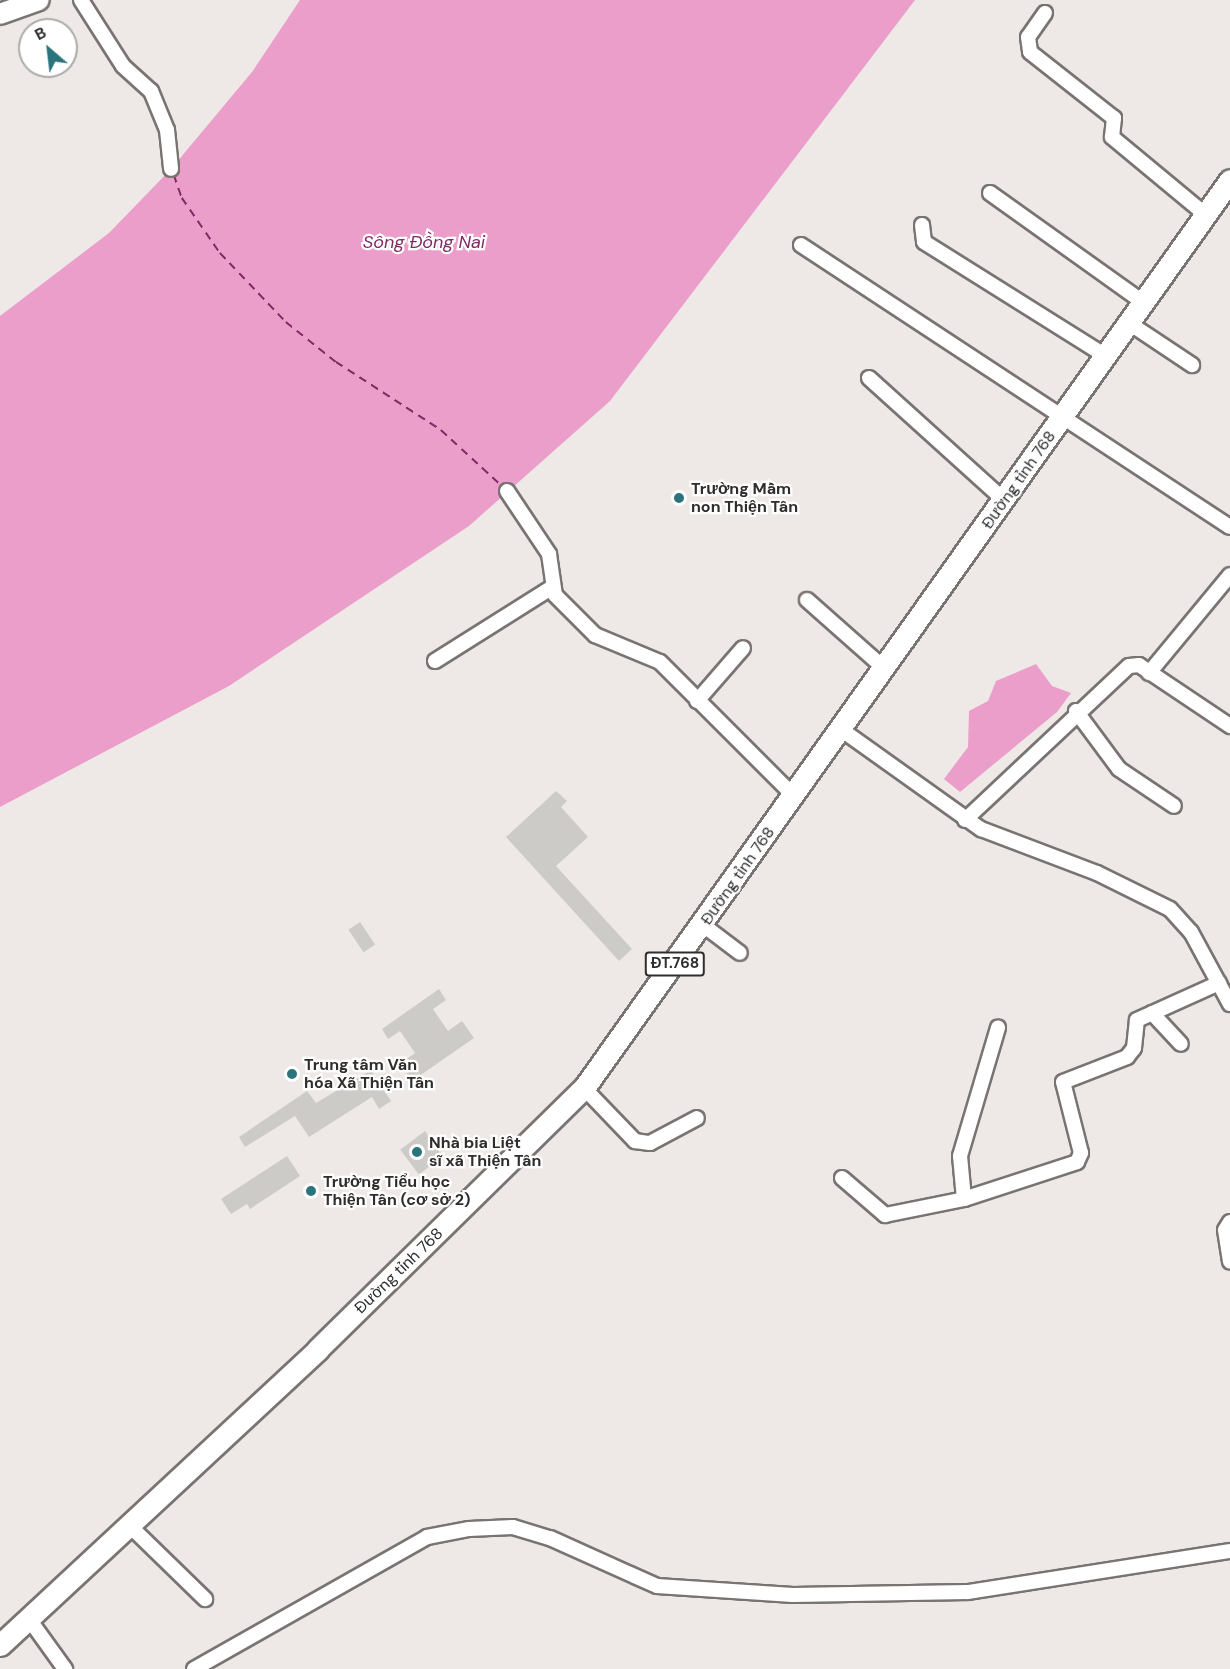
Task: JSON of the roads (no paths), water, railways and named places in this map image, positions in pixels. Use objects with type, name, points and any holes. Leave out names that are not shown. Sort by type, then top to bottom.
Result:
[{"type":"main road","points":[[0,14],[39,0]]},
{"type":"main road","name":"Đường tỉnh 768","points":[[0,1645],[130,1526],[584,1088],[842,730],[1230,180]]},
{"type":"street","points":[[81,0],[123,66],[151,91],[166,130],[171,169]]},
{"type":"street","points":[[1045,13],[1028,38],[1030,52],[1114,118],[1112,137],[1206,215]]},
{"type":"street","points":[[990,193],[1144,303]]},
{"type":"street","points":[[922,225],[924,242],[1106,356]]},
{"type":"street","points":[[801,245],[1062,419],[1230,527]]},
{"type":"street","points":[[1129,323],[1192,365]]},
{"type":"street","points":[[869,378],[1004,501]]},
{"type":"street","points":[[507,491],[549,554],[550,588],[595,635],[660,662],[794,796]]},
{"type":"street","points":[[1149,673],[1230,575]]},
{"type":"street","points":[[435,661],[550,588]]},
{"type":"street","points":[[807,600],[885,669]]},
{"type":"street","points":[[697,701],[743,648]]},
{"type":"street","points":[[965,820],[1076,711],[1129,666],[1139,665],[1230,726]]},
{"type":"street","points":[[1076,711],[1119,769],[1173,806]]},
{"type":"street","points":[[842,730],[965,820],[1170,909],[1191,932],[1230,1004]]},
{"type":"street","points":[[703,925],[740,953]]},
{"type":"street","points":[[842,1179],[885,1215],[964,1198],[1077,1162],[1081,1153],[1063,1082],[1131,1053],[1137,1020],[1219,983]]},
{"type":"street","points":[[1152,1012],[1181,1044]]},
{"type":"street","points":[[964,1198],[960,1156],[998,1028]]},
{"type":"street","points":[[584,1088],[635,1141],[650,1143],[697,1118]]},
{"type":"street","points":[[1230,1222],[1225,1230],[1230,1262]]},
{"type":"street","points":[[130,1526],[206,1599]]},
{"type":"street","points":[[194,1669],[427,1537],[469,1529],[513,1527],[550,1538],[657,1586],[770,1594],[968,1592],[1230,1551]]},
{"type":"street","points":[[29,1618],[65,1669]]},
{"type":"water","name":"Sông Đồng Nai","points":[[300,0],[915,0],[610,401],[469,526],[229,686],[0,807],[0,316],[109,233],[171,169],[252,72]]},
{"type":"water","points":[[1036,664],[1052,686],[1071,693],[1057,712],[960,792],[944,779],[968,747],[969,711],[988,701],[996,681]]},
{"type":"place","name":"Trường Mầm non Thiện Tân","points":[[679,498]]},
{"type":"place","name":"Trung tâm Văn hóa Xã Thiện Tân","points":[[292,1074]]},
{"type":"place","name":"Nhà bia Liệt sĩ xã Thiện Tân","points":[[417,1152]]},
{"type":"place","name":"Trường Tiểu học Thiện Tân (cơ sở 2)","points":[[311,1191]]}]
